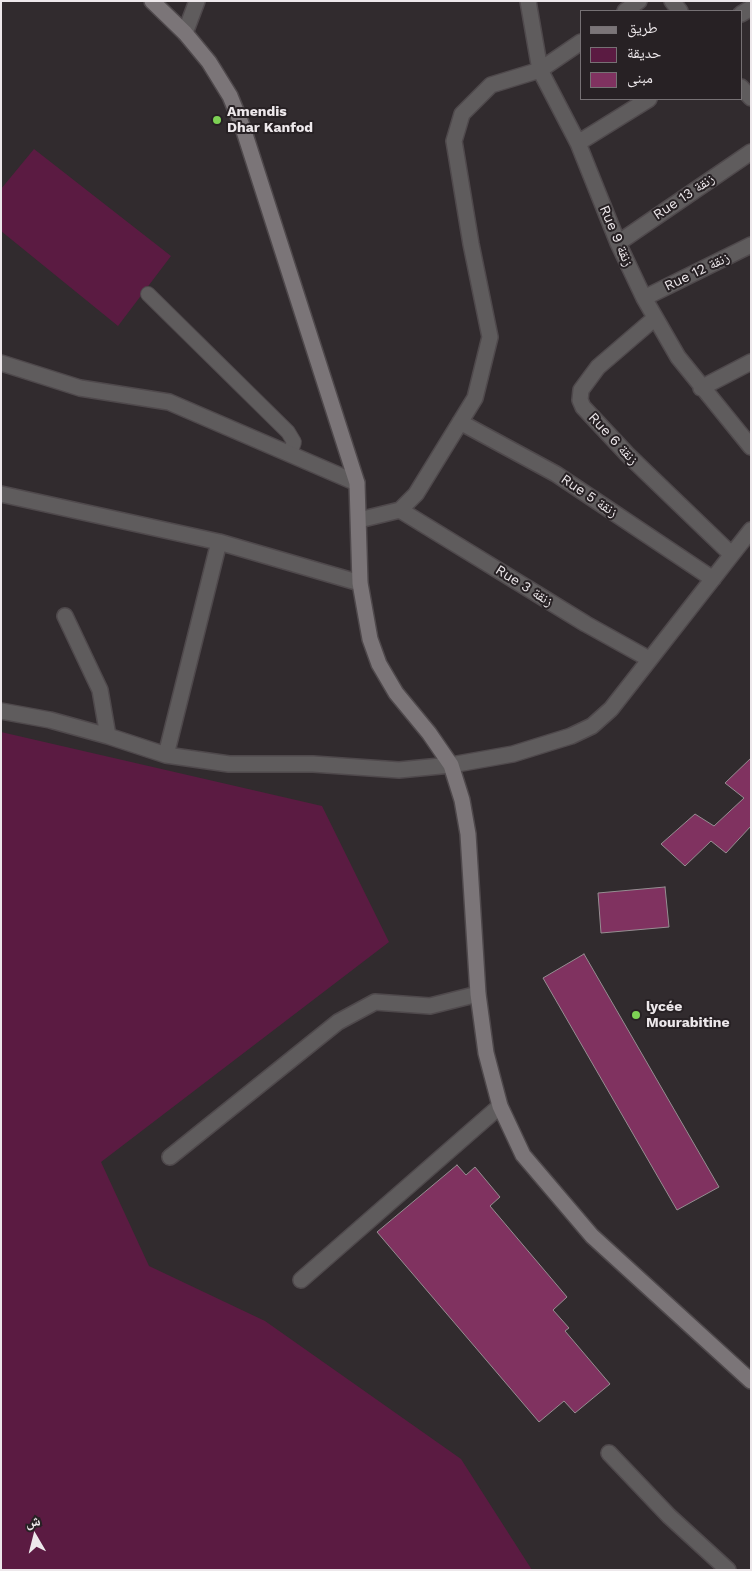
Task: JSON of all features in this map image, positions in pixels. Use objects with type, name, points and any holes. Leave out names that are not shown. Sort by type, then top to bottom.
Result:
[{"type":"street","points":[[152,1],[185,33],[209,62],[230,96],[243,128],[357,483],[360,583],[370,638],[379,664],[396,693],[429,733],[451,765],[462,800],[468,834],[478,994],[486,1053],[500,1106],[523,1155],[592,1236],[751,1381]]},
{"type":"street","points":[[185,33],[197,1]]},
{"type":"street","name":"Rue 9 زنقة","points":[[528,1],[540,70],[578,144],[618,243],[644,298],[678,357],[701,388],[751,447]]},
{"type":"street","points":[[626,10],[639,1]]},
{"type":"street","points":[[359,520],[400,510],[416,494],[475,398],[490,337],[471,244],[454,141],[462,114],[492,85],[540,70],[580,43]]},
{"type":"street","points":[[742,89],[751,98]]},
{"type":"street","points":[[578,144],[647,100]]},
{"type":"street","name":"Rue 13 زنقة","points":[[618,243],[751,152]]},
{"type":"street","name":"Rue 12 زنقة","points":[[644,298],[751,246]]},
{"type":"street","name":"Rue 6 زنقة","points":[[655,318],[598,366],[581,390],[580,400],[584,407],[627,454],[732,554]]},
{"type":"street","points":[[701,388],[751,362]]},
{"type":"street","points":[[1,363],[80,388],[169,402],[357,483]]},
{"type":"street","name":"Rue 5 زنقة","points":[[460,422],[556,474],[714,579]]},
{"type":"street","points":[[1,494],[219,542],[360,583]]},
{"type":"street","name":"Rue 3 زنقة","points":[[400,510],[586,624],[649,658]]},
{"type":"street","points":[[1,711],[50,720],[166,755],[229,764],[313,764],[372,770],[399,770],[451,765],[513,754],[548,745],[592,726],[611,709],[649,658],[750,533]]},
{"type":"street","points":[[166,755],[219,542]]},
{"type":"street","points":[[65,616],[100,690],[108,736]]},
{"type":"street","points":[[170,1157],[338,1022],[375,1002],[430,1006],[478,994]]},
{"type":"street","points":[[301,1280],[500,1106]]},
{"type":"street","points":[[609,1453],[669,1516],[728,1570]]},
{"type":"lane","points":[[148,294],[288,432],[294,442],[290,454]]},
{"type":"green space","points":[[34,149],[171,256],[118,326],[1,231],[1,189]]},
{"type":"green space","points":[[1,732],[322,806],[389,942],[101,1162],[149,1266],[265,1321],[461,1459],[532,1570],[1,1570]]},
{"type":"building","points":[[751,758],[751,826],[726,853],[711,841],[685,866],[661,844],[695,814],[714,826],[744,798],[725,783]]},
{"type":"building","points":[[665,887],[669,927],[601,933],[598,893]]},
{"type":"building","points":[[584,954],[719,1187],[677,1210],[543,978]]},
{"type":"building","points":[[457,1165],[466,1175],[475,1167],[500,1197],[490,1206],[567,1297],[553,1310],[569,1328],[565,1331],[610,1384],[575,1413],[564,1401],[539,1422],[377,1232]]},
{"type":"place","name":"Amendis Dhar Kanfod","points":[[217,120]]},
{"type":"place","name":"lycée Mourabitine","points":[[636,1015]]}]
